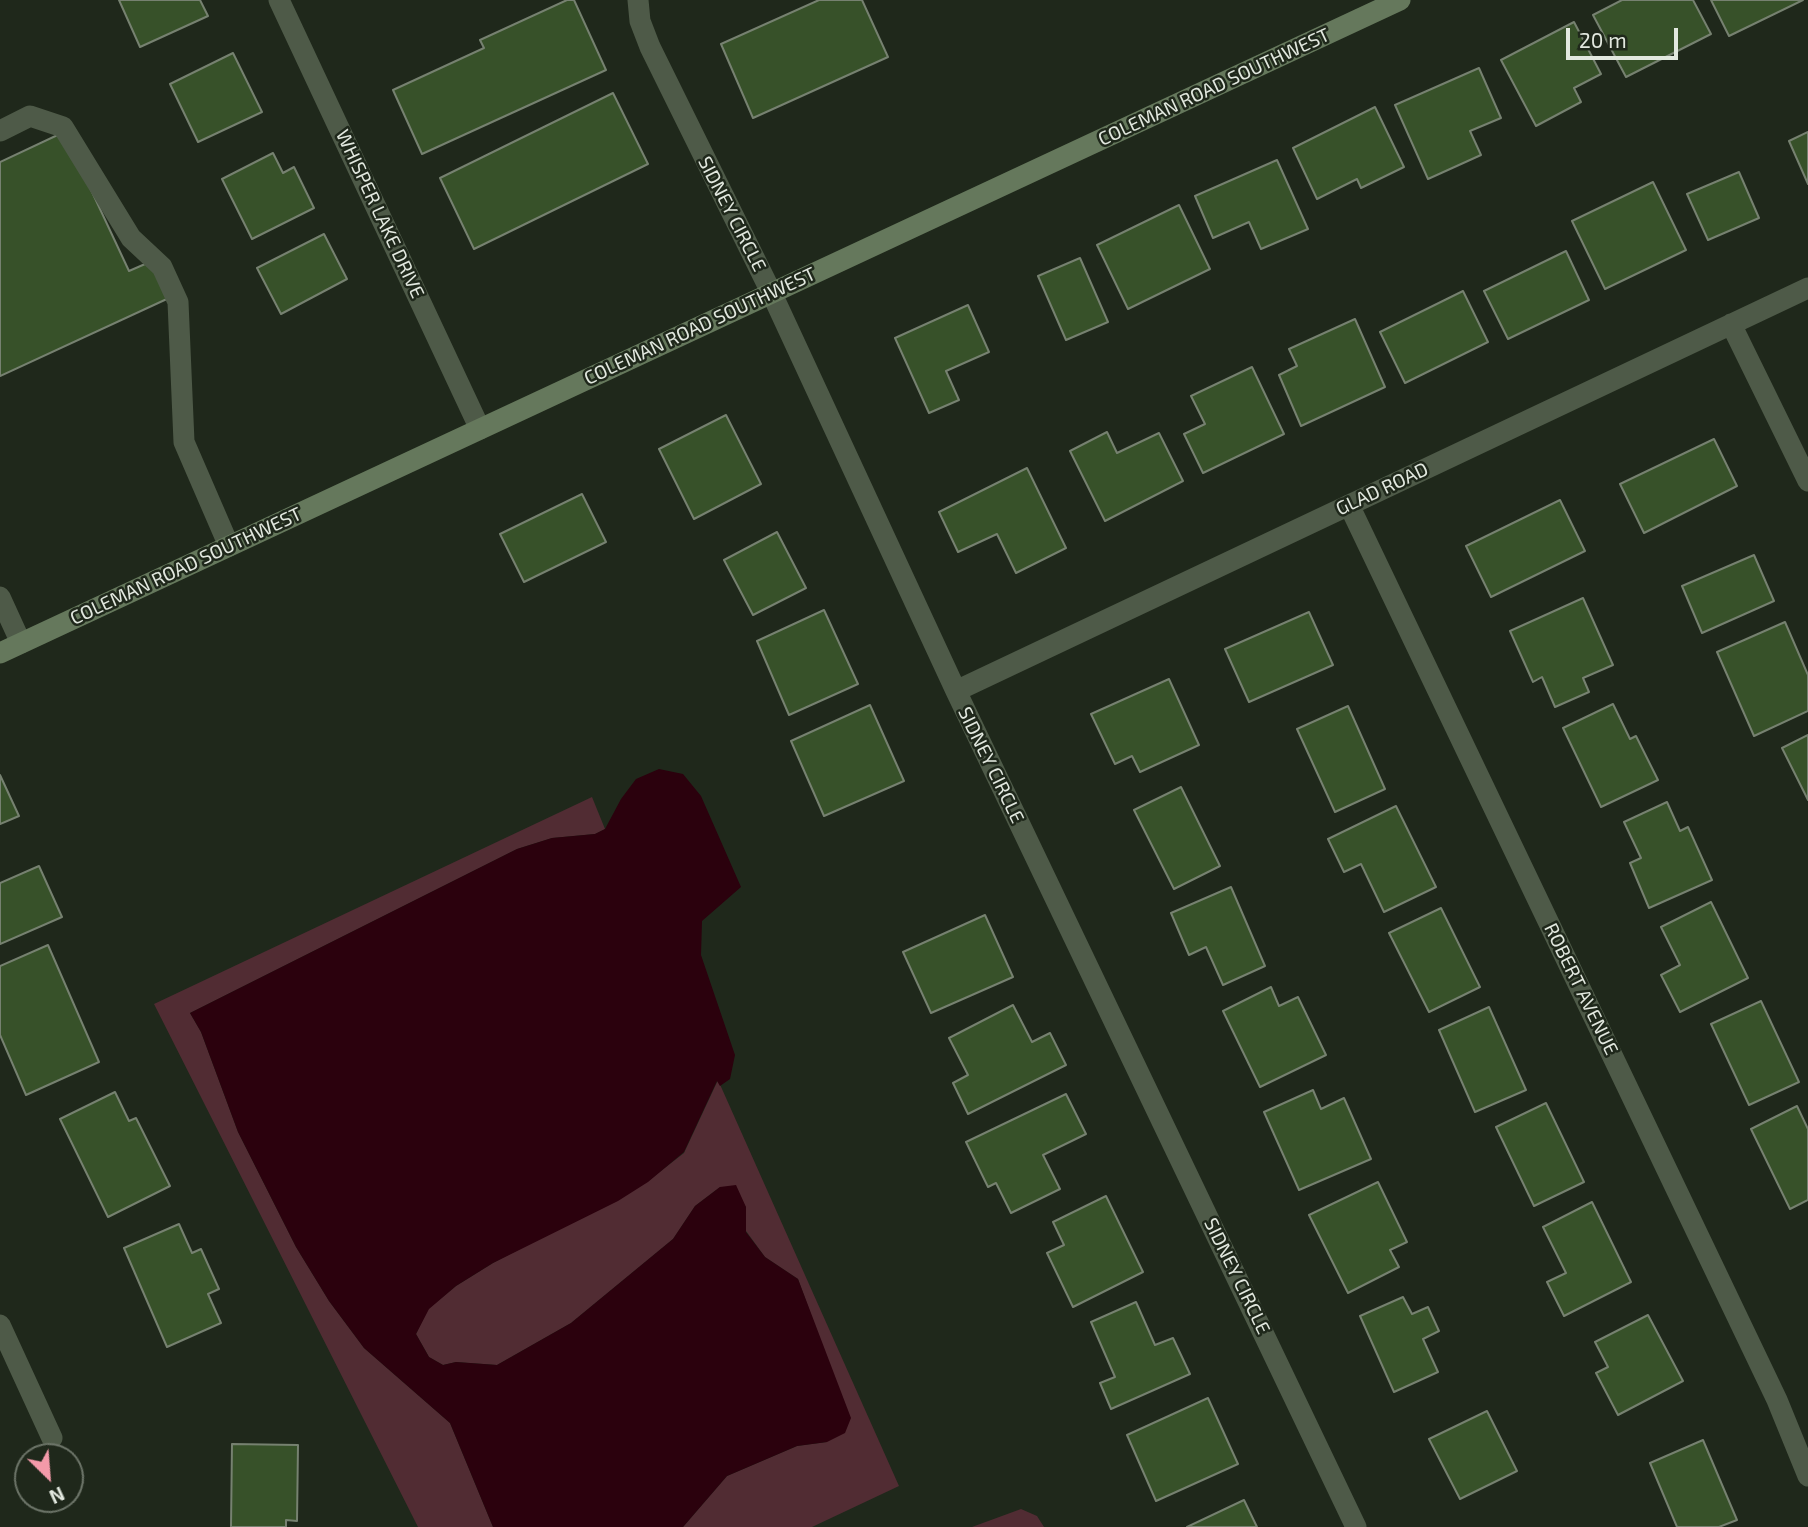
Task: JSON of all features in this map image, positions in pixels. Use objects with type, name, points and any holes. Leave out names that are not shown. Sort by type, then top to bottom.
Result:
[{"type":"street","name":"WHISPER LAKE DRIVE","points":[[279,0],[480,429]]},
{"type":"street","name":"SIDNEY CIRCLE","points":[[638,0],[640,21],[650,47],[772,294],[956,691],[1356,1527]]},
{"type":"street","name":"COLEMAN ROAD SOUTHWEST","points":[[0,653],[1400,0]]},
{"type":"street","points":[[0,131],[30,116],[63,127],[131,238],[162,267],[178,302],[184,442],[229,546]]},
{"type":"street","name":"GLAD ROAD","points":[[956,691],[1808,288]]},
{"type":"street","points":[[1731,324],[1808,481]]},
{"type":"street","name":"ROBERT AVENUE","points":[[1349,505],[1777,1400],[1808,1476]]},
{"type":"street","points":[[0,597],[21,643]]},
{"type":"street","points":[[0,1325],[52,1438]]},
{"type":"shaded area","points":[[659,769],[683,774],[701,796],[741,887],[702,921],[701,955],[735,1055],[730,1079],[720,1086],[717,1081],[684,1152],[648,1182],[618,1201],[493,1263],[456,1286],[429,1309],[416,1334],[429,1357],[443,1365],[456,1362],[497,1365],[571,1323],[673,1239],[695,1206],[720,1187],[736,1185],[746,1207],[746,1232],[765,1257],[798,1279],[851,1418],[845,1433],[827,1442],[797,1446],[727,1476],[683,1527],[493,1527],[450,1423],[364,1348],[329,1301],[296,1247],[238,1132],[201,1032],[190,1013],[517,849],[552,838],[595,834],[605,829],[621,799],[636,779]]},
{"type":"shaded area","points":[[592,797],[605,829],[595,834],[552,838],[517,849],[190,1013],[201,1032],[238,1132],[296,1247],[329,1301],[364,1348],[450,1423],[493,1527],[418,1527],[154,1004]]},
{"type":"shaded area","points":[[718,1080],[899,1486],[812,1527],[683,1527],[727,1476],[797,1446],[827,1442],[826,1356],[798,1279],[765,1257],[746,1231],[746,1207],[720,1187],[695,1206],[673,1239],[571,1323],[497,1365],[456,1362],[443,1365],[429,1357],[416,1334],[428,1309],[456,1286],[493,1263],[648,1181],[684,1153]]},
{"type":"shaded area","points":[[1021,1509],[1037,1516],[1044,1527],[972,1527]]},
{"type":"building","points":[[119,0],[200,0],[208,16],[140,47]]},
{"type":"building","points":[[567,0],[574,0],[606,70],[422,154],[393,90],[484,48],[480,40]]},
{"type":"building","points":[[819,0],[862,0],[888,57],[753,118],[721,44]]},
{"type":"building","points":[[1622,0],[1693,0],[1711,34],[1626,77],[1593,15]]},
{"type":"building","points":[[1711,0],[1803,0],[1729,36]]},
{"type":"building","points":[[1574,22],[1601,74],[1574,88],[1581,102],[1536,126],[1501,60]]},
{"type":"building","points":[[233,53],[262,112],[198,142],[170,84]]},
{"type":"building","points":[[1479,68],[1501,118],[1470,131],[1481,155],[1428,179],[1395,105]]},
{"type":"building","points":[[613,93],[648,164],[474,249],[440,178]]},
{"type":"building","points":[[1375,107],[1404,167],[1361,188],[1357,179],[1317,199],[1293,148]]},
{"type":"building","points":[[64,132],[129,271],[152,261],[169,298],[0,376],[0,162]]},
{"type":"building","points":[[1808,132],[1808,184],[1789,141]]},
{"type":"building","points":[[273,153],[283,173],[294,167],[314,208],[252,239],[222,179]]},
{"type":"building","points":[[1277,160],[1308,229],[1261,249],[1249,222],[1213,238],[1195,196]]},
{"type":"building","points":[[1739,172],[1759,218],[1708,240],[1687,194]]},
{"type":"building","points":[[1653,182],[1686,250],[1605,289],[1572,221]]},
{"type":"building","points":[[1179,205],[1210,269],[1128,309],[1097,245]]},
{"type":"building","points":[[324,234],[347,279],[281,314],[257,268]]},
{"type":"building","points":[[1566,251],[1589,300],[1508,339],[1484,291]]},
{"type":"building","points":[[1080,258],[1108,322],[1066,340],[1038,276]]},
{"type":"building","points":[[1463,291],[1488,342],[1405,383],[1380,332]]},
{"type":"building","points":[[968,305],[989,352],[946,371],[959,400],[929,413],[895,338]]},
{"type":"building","points":[[1355,319],[1385,387],[1301,426],[1279,375],[1297,366],[1289,349]]},
{"type":"building","points":[[1252,367],[1284,434],[1203,473],[1184,434],[1205,424],[1191,396]]},
{"type":"building","points":[[726,415],[761,484],[694,519],[659,449]]},
{"type":"building","points":[[1107,432],[1117,453],[1159,433],[1183,481],[1105,521],[1070,451]]},
{"type":"building","points":[[1714,439],[1737,486],[1644,533],[1620,484]]},
{"type":"building","points":[[1027,468],[1066,548],[1016,573],[997,534],[958,552],[939,512]]},
{"type":"building","points":[[582,494],[606,542],[524,582],[500,534]]},
{"type":"building","points":[[1560,500],[1585,551],[1491,597],[1466,546]]},
{"type":"building","points":[[777,532],[806,588],[753,615],[724,560]]},
{"type":"building","points":[[1754,555],[1774,601],[1702,633],[1682,586]]},
{"type":"building","points":[[1583,598],[1613,665],[1583,678],[1589,692],[1555,707],[1542,677],[1533,682],[1510,631]]},
{"type":"building","points":[[824,610],[858,684],[789,715],[757,641]]},
{"type":"building","points":[[1309,612],[1333,665],[1249,702],[1225,649]]},
{"type":"building","points":[[1785,622],[1808,675],[1808,711],[1754,736],[1717,652]]},
{"type":"building","points":[[1169,679],[1199,745],[1140,772],[1132,756],[1115,764],[1091,714]]},
{"type":"building","points":[[1613,704],[1630,739],[1636,736],[1658,780],[1601,807],[1563,728]]},
{"type":"building","points":[[870,705],[904,781],[824,816],[791,741]]},
{"type":"building","points":[[1348,706],[1385,789],[1335,812],[1297,729]]},
{"type":"building","points":[[1808,735],[1808,800],[1782,748]]},
{"type":"building","points":[[0,775],[19,816],[0,824]]},
{"type":"building","points":[[1181,787],[1220,866],[1174,889],[1134,810]]},
{"type":"building","points":[[1667,802],[1680,831],[1688,827],[1712,880],[1649,908],[1630,863],[1641,858],[1624,822]]},
{"type":"building","points":[[1396,806],[1436,887],[1384,912],[1361,864],[1344,872],[1328,839]]},
{"type":"building","points":[[39,866],[62,917],[0,944],[0,883]]},
{"type":"building","points":[[1231,887],[1265,966],[1223,985],[1206,947],[1189,955],[1171,913]]},
{"type":"building","points":[[1711,902],[1748,978],[1680,1012],[1661,975],[1680,965],[1661,927]]},
{"type":"building","points":[[1441,908],[1480,987],[1429,1012],[1389,933]]},
{"type":"building","points":[[985,915],[1013,977],[931,1013],[903,952]]},
{"type":"building","points":[[48,945],[99,1062],[26,1095],[0,1035],[0,966]]},
{"type":"building","points":[[1271,987],[1279,1006],[1298,997],[1326,1055],[1260,1087],[1223,1011]]},
{"type":"building","points":[[1761,1001],[1799,1082],[1749,1105],[1711,1024]]},
{"type":"building","points":[[1013,1005],[1032,1042],[1050,1033],[1066,1065],[968,1114],[953,1083],[968,1075],[949,1038]]},
{"type":"building","points":[[1489,1007],[1526,1090],[1475,1112],[1439,1030]]},
{"type":"building","points":[[1313,1090],[1321,1109],[1344,1098],[1371,1159],[1299,1190],[1264,1112]]},
{"type":"building","points":[[115,1092],[129,1121],[136,1118],[170,1186],[108,1217],[60,1119]]},
{"type":"building","points":[[1066,1094],[1086,1134],[1043,1155],[1060,1189],[1011,1213],[996,1183],[988,1187],[966,1142]]},
{"type":"building","points":[[1546,1103],[1584,1182],[1534,1206],[1496,1127]]},
{"type":"building","points":[[1797,1106],[1808,1129],[1808,1200],[1790,1209],[1751,1129]]},
{"type":"building","points":[[1378,1182],[1407,1242],[1390,1250],[1399,1267],[1348,1293],[1309,1215]]},
{"type":"building","points":[[1106,1196],[1143,1272],[1073,1307],[1047,1253],[1064,1245],[1053,1222]]},
{"type":"building","points":[[1592,1202],[1631,1282],[1564,1316],[1547,1282],[1566,1273],[1543,1227]]},
{"type":"building","points":[[179,1224],[192,1253],[201,1249],[219,1289],[208,1294],[221,1323],[167,1347],[124,1248]]},
{"type":"building","points":[[1403,1297],[1412,1314],[1428,1307],[1439,1331],[1423,1339],[1438,1372],[1394,1392],[1360,1316]]},
{"type":"building","points":[[1136,1302],[1155,1345],[1173,1338],[1190,1374],[1111,1409],[1100,1383],[1115,1377],[1091,1322]]},
{"type":"building","points":[[1648,1315],[1683,1381],[1618,1415],[1596,1373],[1608,1367],[1595,1342]]},
{"type":"building","points":[[1208,1398],[1238,1464],[1156,1501],[1127,1435]]},
{"type":"building","points":[[1487,1411],[1517,1471],[1460,1499],[1429,1439]]},
{"type":"building","points":[[1703,1440],[1737,1520],[1719,1527],[1677,1527],[1650,1463]]},
{"type":"building","points":[[232,1444],[298,1445],[297,1521],[286,1520],[286,1527],[231,1527]]},
{"type":"building","points":[[1244,1500],[1257,1527],[1187,1527]]}]
